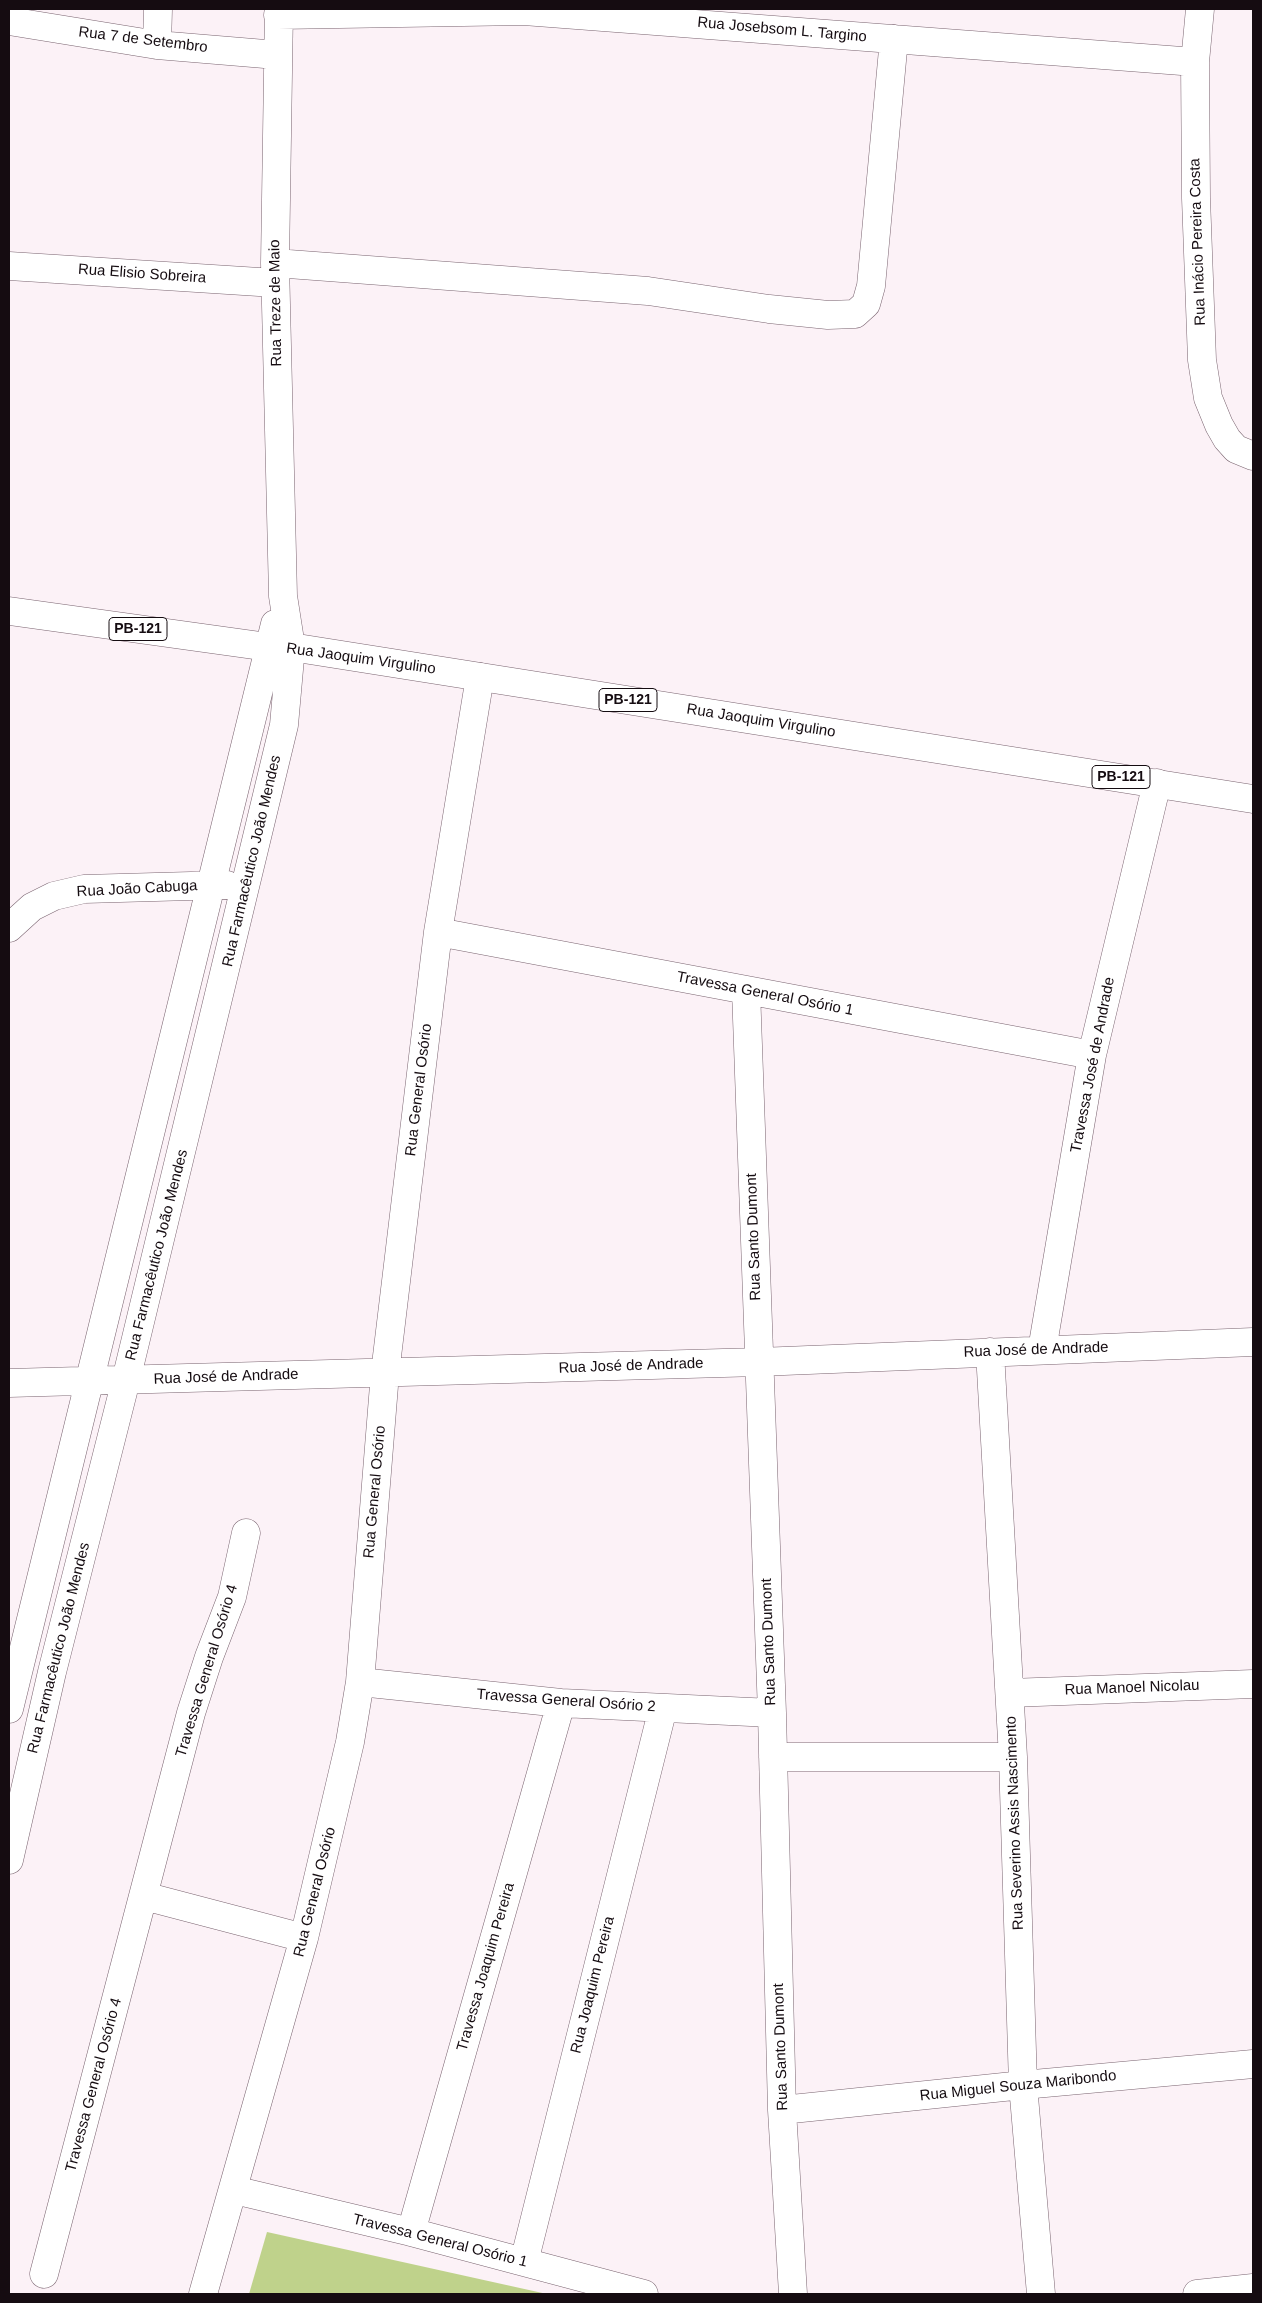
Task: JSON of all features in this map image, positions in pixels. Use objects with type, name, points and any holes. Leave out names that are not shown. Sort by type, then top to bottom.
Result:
[{"type":"street","points":[[157,45],[158,9]]},
{"type":"street","name":"Rua Inácio Pereira Costa","points":[[1200,9],[1196,62],[1196,198],[1202,360],[1208,398],[1219,425],[1227,439],[1236,449],[1253,456]]},
{"type":"street","name":"Rua Josebsom L. Targino","points":[[279,12],[524,11],[1196,62]]},
{"type":"street","name":"Rua Treze de Maio","points":[[279,12],[275,273],[283,596],[279,647]]},
{"type":"street","name":"Rua 7 de Setembro","points":[[9,21],[157,45],[277,55]]},
{"type":"street","name":"Rua Elisio Sobreira","points":[[9,266],[275,273],[648,291],[769,309],[828,315],[855,314],[866,304],[871,286],[894,39]]},
{"type":"street","name":"PB-121","points":[[9,611],[279,647]]},
{"type":"street","points":[[9,1708],[12,1678],[89,1380],[210,885],[279,647]]},
{"type":"street","name":"Rua Jaoquim Virgulino","points":[[279,647],[1253,799]]},
{"type":"street","name":"Rua Farmacêutico João Mendes","points":[[9,1860],[19,1768],[52,1672],[126,1380],[284,725],[279,647]]},
{"type":"street","name":"Rua General Osório","points":[[203,2294],[304,1938],[350,1742],[360,1682],[385,1373],[438,932],[480,677]]},
{"type":"street","name":"Travessa José de Andrade","points":[[1042,1350],[1092,1055],[1157,783]]},
{"type":"street","name":"Rua João Cabuga","points":[[9,928],[32,907],[54,896],[84,889],[246,885]]},
{"type":"street","name":"Travessa General Osório 1","points":[[438,932],[1092,1055]]},
{"type":"street","name":"Rua Santo Dumont","points":[[746,990],[772,1713],[782,2110],[793,2294]]},
{"type":"street","name":"Rua José de Andrade","points":[[9,1383],[759,1362],[1253,1342]]},
{"type":"street","name":"Rua Severino Assis Nascimento","points":[[990,1352],[1013,1757],[1023,2085],[1041,2294]]},
{"type":"street","name":"Travessa General Osório 4","points":[[44,2274],[144,1896],[190,1713],[232,1597],[246,1533]]},
{"type":"street","points":[[12,1678],[52,1672]]},
{"type":"street","name":"Travessa General Osório 2","points":[[360,1682],[561,1703],[772,1713]]},
{"type":"street","name":"Rua Manoel Nicolau","points":[[1010,1693],[1253,1684]]},
{"type":"street","name":"Travessa Joaquim Pereira","points":[[411,2232],[561,1703]]},
{"type":"street","name":"Rua Joaquim Pereira","points":[[524,2262],[663,1708]]},
{"type":"street","points":[[773,1757],[1013,1757]]},
{"type":"street","points":[[144,1896],[304,1938]]},
{"type":"street","name":"Rua Miguel Souza Maribondo","points":[[782,2110],[1253,2064]]},
{"type":"street","name":"Travessa General Osório 1","points":[[234,2190],[411,2232],[644,2294]]},
{"type":"street","points":[[1197,2294],[1253,2289]]},
{"type":"green space","points":[[267,2232],[547,2294],[249,2294]]}]
